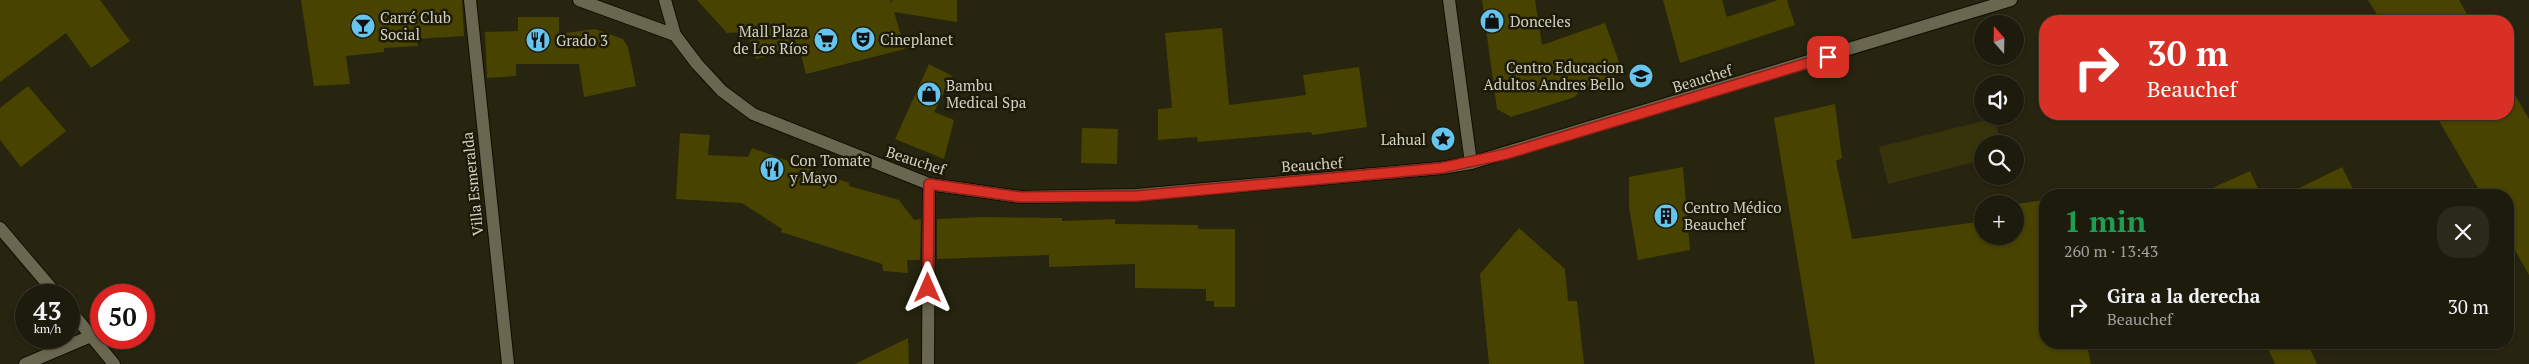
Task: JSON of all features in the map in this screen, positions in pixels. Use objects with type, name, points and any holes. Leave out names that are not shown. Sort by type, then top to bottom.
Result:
[{"type":"main road","name":"Villa Esmeralda","points":[[470,0],[508,364]]},
{"type":"main road","points":[[579,0],[675,35]]},
{"type":"main road","name":"Beauchef","points":[[665,0],[675,35],[697,64],[722,91],[753,114],[929,184],[1020,197],[1137,196],[1258,183],[1348,178],[1471,163],[2011,0]]},
{"type":"main road","points":[[1449,0],[1471,163]]},
{"type":"main road","points":[[928,364],[929,184]]},
{"type":"main road","points":[[0,228],[47,284]]},
{"type":"main road","points":[[80,323],[90,335]]},
{"type":"main road","points":[[25,364],[90,336]]},
{"type":"main road","points":[[102,349],[114,364]]},
{"type":"shaded area","points":[[1974,123],[1974,125],[1997,125],[1999,135],[1974,135],[1974,162],[1888,184],[1879,147]]},
{"type":"building","points":[[0,0],[100,0],[130,41],[91,68],[66,33],[0,82]]},
{"type":"building","points":[[301,0],[462,0],[464,36],[417,39],[418,46],[384,48],[384,52],[346,56],[350,84],[314,86]]},
{"type":"building","name":"Mall Plaza de Los Ríos","points":[[697,0],[890,0],[891,4],[892,0],[957,0],[957,22],[894,12],[905,49],[806,74],[799,46],[756,59],[747,32],[727,33]]},
{"type":"building","points":[[1482,0],[1535,0],[1542,45],[1605,23],[1623,73],[1581,88],[1575,97],[1511,117],[1497,109]]},
{"type":"building","points":[[1663,0],[1722,0],[1727,17],[1778,0],[1787,0],[1795,25],[1680,63]]},
{"type":"building","points":[[2368,0],[2459,0],[2468,15],[2377,15]]},
{"type":"building","points":[[518,17],[559,17],[559,34],[595,29],[623,39],[628,47],[636,86],[584,97],[579,64],[516,64],[516,76],[487,78],[485,32],[518,31]]},
{"type":"building","points":[[1222,28],[1229,105],[1306,95],[1303,75],[1359,67],[1367,127],[1312,135],[1311,132],[1198,142],[1197,137],[1158,140],[1158,109],[1172,108],[1165,33]]},
{"type":"building","name":"Bambu Medical Spa","points":[[929,64],[952,76],[934,112],[954,120],[944,159],[895,139]]},
{"type":"building","points":[[28,86],[66,131],[21,167],[0,140],[0,108]]},
{"type":"building","points":[[2514,93],[2529,119],[2529,275],[2514,249],[2514,189],[2479,189],[2438,120],[2514,120]]},
{"type":"building","points":[[1835,104],[1842,158],[1836,161],[1852,239],[1974,223],[1974,245],[2024,245],[2024,203],[2039,201],[2039,349],[2088,349],[2091,364],[1815,364],[1774,118]]},
{"type":"building","points":[[1082,128],[1118,129],[1117,164],[1081,163]]},
{"type":"building","points":[[680,133],[710,135],[708,155],[748,157],[752,148],[849,183],[849,186],[899,200],[914,220],[921,219],[920,260],[907,260],[908,273],[883,271],[882,264],[781,232],[782,229],[742,203],[676,199]]},
{"type":"building","name":"Centro Médico Beauchef","points":[[1683,167],[1690,250],[1638,260],[1629,207],[1629,177]]},
{"type":"building","points":[[2342,167],[2353,189],[2297,189]]},
{"type":"building","points":[[2250,171],[2258,189],[2210,189]]},
{"type":"building","points":[[983,217],[1062,218],[1062,221],[1115,219],[1115,224],[1198,225],[1198,229],[1235,229],[1235,307],[1214,307],[1214,301],[1206,301],[1206,289],[1135,288],[1135,264],[1049,267],[1049,255],[937,259],[937,219]]},
{"type":"building","points":[[1519,228],[1565,269],[1568,301],[1577,301],[1584,364],[1489,364],[1480,274]]},
{"type":"building","points":[[908,338],[909,364],[855,364]]},
{"type":"building","points":[[2268,349],[2310,349],[2317,364],[2275,364]]},
{"type":"place","name":"Donceles","points":[[1492,21]]},
{"type":"place","name":"Carré Club Social","points":[[363,26]]},
{"type":"place","name":"Cineplanet","points":[[863,39]]},
{"type":"place","name":"Grado 3","points":[[538,40]]},
{"type":"place","name":"Mall Plaza de Los Ríos","points":[[826,40]]},
{"type":"place","name":"Centro Educacion Adultos Andres Bello","points":[[1641,76]]},
{"type":"place","name":"Bambu Medical Spa","points":[[929,94]]},
{"type":"place","name":"Lahual","points":[[1443,139]]},
{"type":"place","name":"Con Tomate y Mayo","points":[[772,169]]},
{"type":"place","name":"Centro Médico Beauchef","points":[[1666,216]]},
{"type":"route","points":[[928,288],[929,184],[1020,197],[1137,196],[1258,183],[1329,179],[1441,168],[1506,154],[1828,57]]}]
